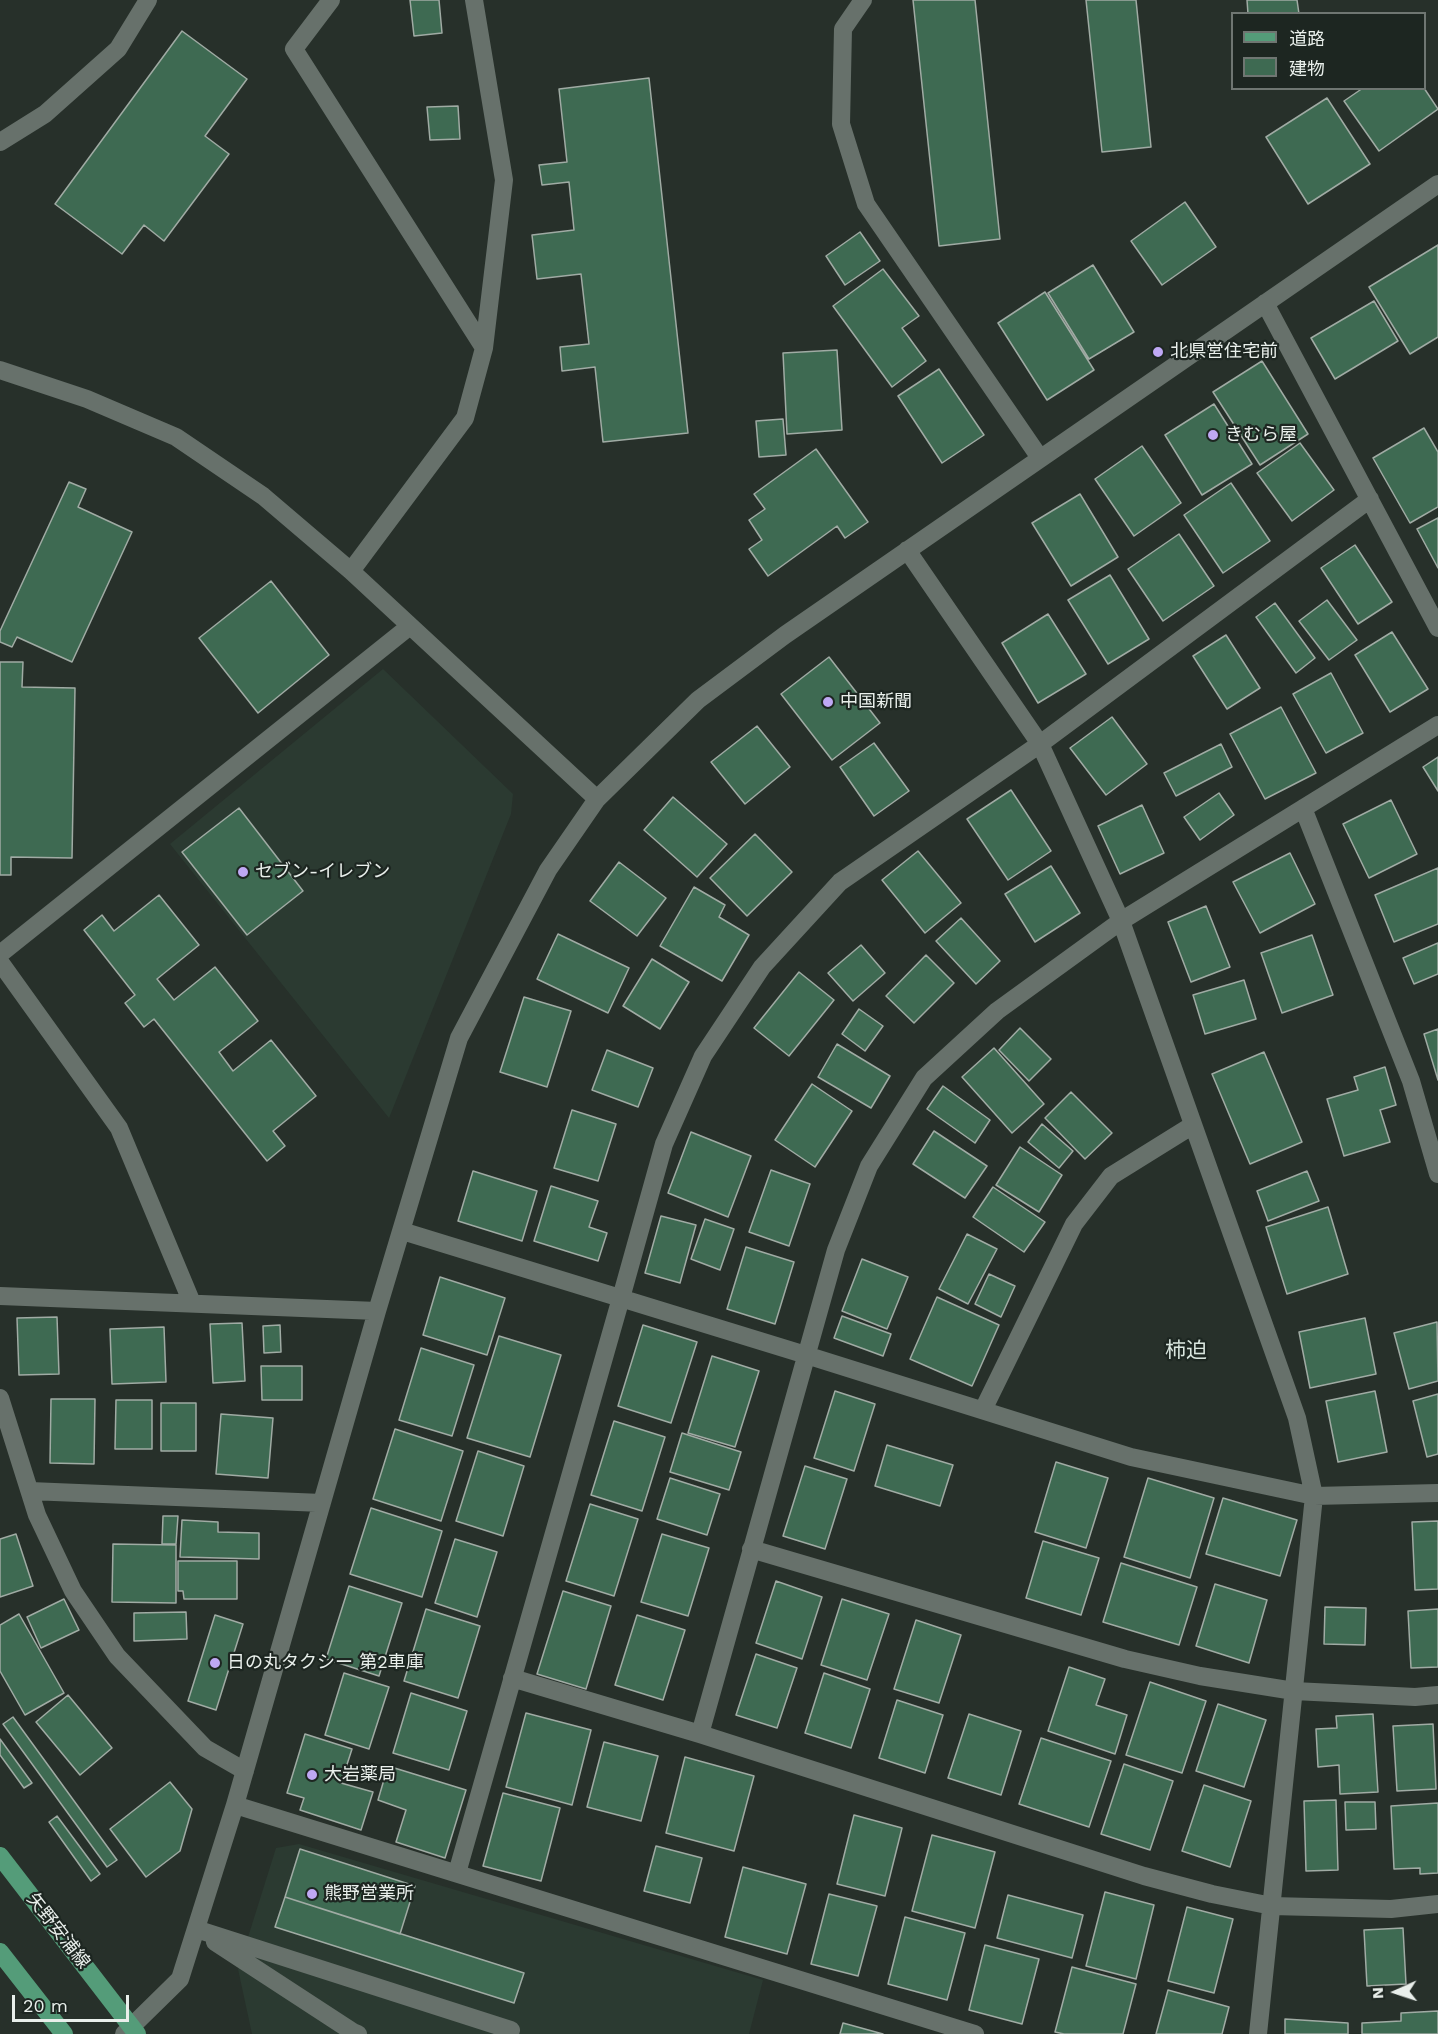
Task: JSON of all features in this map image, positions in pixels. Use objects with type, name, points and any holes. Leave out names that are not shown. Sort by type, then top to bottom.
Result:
[{"type":"main road","name":"矢野安浦線","points":[[0,1856],[131,2032]]},
{"type":"main road","points":[[0,1952],[64,2034]]},
{"type":"street","points":[[0,142],[45,114],[118,49],[148,0]]},
{"type":"street","points":[[331,0],[294,49],[484,348]]},
{"type":"street","points":[[351,571],[465,418],[484,348],[504,180],[474,0]]},
{"type":"street","points":[[863,0],[843,29],[841,124],[866,204],[1040,458]]},
{"type":"street","points":[[131,2032],[180,1979],[235,1805],[377,1311],[459,1038],[548,870],[597,799],[698,700],[786,635],[1438,184]]},
{"type":"street","points":[[1265,303],[1438,628]]},
{"type":"street","points":[[0,370],[87,399],[176,438],[263,496],[351,571],[597,799]]},
{"type":"street","points":[[457,1873],[664,1144],[703,1056],[762,967],[840,882],[1040,744],[1370,499]]},
{"type":"street","points":[[907,550],[1040,744],[1121,921],[1297,1418],[1314,1496],[1258,2034]]},
{"type":"street","points":[[0,954],[410,626]]},
{"type":"street","points":[[700,1734],[836,1250],[869,1166],[924,1078],[997,1011],[1121,921],[1438,725]]},
{"type":"street","points":[[1303,808],[1411,1081],[1438,1174]]},
{"type":"street","points":[[0,962],[118,1128],[192,1303]]},
{"type":"street","points":[[983,1410],[1074,1224],[1112,1176],[1193,1125]]},
{"type":"street","points":[[402,1231],[1131,1456],[1314,1496],[1438,1493]]},
{"type":"street","points":[[0,1296],[377,1311]]},
{"type":"street","points":[[0,1398],[38,1515],[73,1591],[117,1656],[205,1748],[245,1771]]},
{"type":"street","points":[[30,1491],[322,1503]]},
{"type":"street","points":[[751,1549],[1125,1659],[1200,1676],[1294,1691],[1414,1697],[1438,1695]]},
{"type":"street","points":[[512,1678],[700,1734],[1144,1876],[1212,1894],[1272,1906],[1391,1909],[1438,1904]]},
{"type":"street","points":[[235,1805],[975,2034]]},
{"type":"street","points":[[196,1929],[358,2034]]},
{"type":"street","points":[[196,1929],[511,2030],[507,2034]]},
{"type":"shaded area","points":[[383,669],[513,794],[511,814],[389,1118],[170,844]]},
{"type":"shaded area","points":[[299,1844],[763,1980],[749,2034],[252,2034],[238,1969],[276,1848]]},
{"type":"building","points":[[410,0],[439,0],[442,33],[414,36]]},
{"type":"building","points":[[913,0],[975,0],[1000,239],[939,246]]},
{"type":"building","points":[[1086,0],[1136,0],[1151,147],[1102,152]]},
{"type":"building","points":[[1247,0],[1297,0],[1299,12],[1248,12]]},
{"type":"building","points":[[182,31],[247,79],[205,136],[229,154],[164,241],[144,225],[122,254],[55,204]]},
{"type":"building","points":[[649,78],[688,433],[603,442],[595,367],[562,371],[560,347],[589,344],[581,274],[537,279],[532,235],[574,230],[569,182],[542,185],[539,165],[567,162],[559,89]]},
{"type":"building","points":[[1360,90],[1425,90],[1438,109],[1379,151],[1344,101]]},
{"type":"building","points":[[1327,98],[1370,164],[1308,204],[1266,137]]},
{"type":"building","points":[[458,106],[460,139],[430,140],[427,107]]},
{"type":"building","points":[[1185,202],[1216,247],[1162,285],[1131,241]]},
{"type":"building","points":[[860,232],[880,261],[845,285],[826,256]]},
{"type":"building","points":[[1438,245],[1438,337],[1410,354],[1369,287]]},
{"type":"building","points":[[1093,265],[1134,332],[1089,359],[1048,293]]},
{"type":"building","points":[[883,269],[919,316],[902,328],[926,361],[892,387],[833,306]]},
{"type":"building","points":[[1045,292],[1094,370],[1047,400],[998,323]]},
{"type":"building","points":[[1374,301],[1398,341],[1335,379],[1311,338]]},
{"type":"building","points":[[837,350],[842,430],[787,434],[783,353]]},
{"type":"building","points":[[1262,361],[1308,434],[1260,465],[1213,392]]},
{"type":"building","points":[[939,369],[984,435],[942,463],[898,396]]},
{"type":"building","points":[[1214,404],[1252,464],[1202,495],[1165,435]]},
{"type":"building","points":[[783,419],[786,455],[759,457],[756,421]]},
{"type":"building","points":[[1424,428],[1438,452],[1438,507],[1410,523],[1373,458]]},
{"type":"building","points":[[1300,443],[1334,490],[1292,521],[1257,473]]},
{"type":"building","points":[[1142,446],[1181,503],[1134,536],[1095,479]]},
{"type":"building","points":[[816,449],[868,522],[845,538],[837,526],[768,576],[749,549],[762,540],[749,520],[765,509],[754,494]]},
{"type":"building","points":[[69,482],[86,489],[78,507],[132,532],[72,662],[17,637],[12,647],[0,642],[0,631]]},
{"type":"building","points":[[1231,483],[1270,541],[1223,573],[1184,515]]},
{"type":"building","points":[[1080,494],[1118,557],[1071,586],[1032,523]]},
{"type":"building","points":[[1438,518],[1438,568],[1417,529]]},
{"type":"building","points":[[1179,534],[1214,586],[1163,621],[1128,569]]},
{"type":"building","points":[[1355,545],[1392,602],[1358,624],[1321,568]]},
{"type":"building","points":[[1110,575],[1149,639],[1108,664],[1068,600]]},
{"type":"building","points":[[271,581],[329,655],[258,713],[199,638]]},
{"type":"building","points":[[1327,600],[1357,640],[1329,660],[1299,621]]},
{"type":"building","points":[[1275,603],[1315,658],[1296,673],[1256,617]]},
{"type":"building","points":[[1048,614],[1086,674],[1038,703],[1002,643]]},
{"type":"building","points":[[1392,632],[1428,689],[1390,712],[1355,655]]},
{"type":"building","points":[[1226,635],[1260,688],[1227,709],[1193,656]]},
{"type":"building","points":[[829,657],[880,723],[832,760],[781,694]]},
{"type":"building","points":[[0,662],[23,662],[22,687],[75,688],[72,858],[11,857],[11,875],[0,875]]},
{"type":"building","points":[[1331,673],[1363,733],[1326,753],[1293,694]]},
{"type":"building","points":[[1281,707],[1316,773],[1265,799],[1230,734]]},
{"type":"building","points":[[1112,717],[1147,764],[1106,795],[1070,748]]},
{"type":"building","points":[[757,726],[790,767],[745,804],[711,762]]},
{"type":"building","points":[[874,743],[909,791],[874,816],[840,767]]},
{"type":"building","points":[[1221,744],[1232,767],[1176,796],[1164,773]]},
{"type":"building","points":[[1438,757],[1438,791],[1423,767]]},
{"type":"building","points":[[1011,790],[1051,851],[1008,880],[967,819]]},
{"type":"building","points":[[1219,793],[1234,815],[1200,840],[1184,817]]},
{"type":"building","points":[[673,797],[727,844],[697,877],[644,830]]},
{"type":"building","points":[[1391,800],[1417,854],[1369,878],[1343,824]]},
{"type":"building","points":[[1142,805],[1164,853],[1120,874],[1098,826]]},
{"type":"building","name":"セブン-イレブン","points":[[239,808],[303,891],[247,935],[182,852]]},
{"type":"building","points":[[755,834],[792,872],[747,916],[710,878]]},
{"type":"building","points":[[918,851],[961,903],[925,933],[882,880]]},
{"type":"building","points":[[1290,853],[1315,904],[1260,933],[1233,882]]},
{"type":"building","points":[[619,862],[666,898],[637,936],[590,901]]},
{"type":"building","points":[[1051,866],[1080,913],[1035,942],[1005,894]]},
{"type":"building","points":[[1438,868],[1438,924],[1394,942],[1375,895]]},
{"type":"building","points":[[694,887],[725,905],[719,917],[749,935],[722,981],[660,946]]},
{"type":"building","points":[[159,895],[199,945],[157,979],[174,1000],[215,967],[258,1021],[219,1052],[233,1071],[271,1040],[316,1096],[273,1131],[285,1146],[267,1161],[154,1019],[144,1027],[125,1003],[135,995],[84,930],[102,915],[114,931]]},
{"type":"building","points":[[1206,906],[1230,967],[1191,982],[1168,922]]},
{"type":"building","points":[[961,918],[1000,961],[976,984],[936,941]]},
{"type":"building","points":[[558,934],[629,968],[608,1013],[537,979]]},
{"type":"building","points":[[1312,935],[1333,995],[1282,1013],[1261,953]]},
{"type":"building","points":[[1438,943],[1438,974],[1414,984],[1403,958]]},
{"type":"building","points":[[861,945],[885,973],[853,1001],[828,973]]},
{"type":"building","points":[[926,955],[954,983],[914,1023],[886,996]]},
{"type":"building","points":[[652,959],[689,982],[660,1029],[623,1006]]},
{"type":"building","points":[[799,972],[834,1000],[789,1056],[754,1028]]},
{"type":"building","points":[[1244,980],[1256,1019],[1205,1034],[1193,995]]},
{"type":"building","points":[[524,997],[571,1011],[547,1087],[500,1072]]},
{"type":"building","points":[[859,1009],[883,1026],[865,1051],[842,1034]]},
{"type":"building","points":[[1020,1028],[1051,1059],[1029,1081],[999,1050]]},
{"type":"building","points":[[1438,1029],[1438,1080],[1424,1034]]},
{"type":"building","points":[[837,1044],[890,1076],[871,1108],[818,1077]]},
{"type":"building","points":[[994,1048],[1044,1104],[1012,1133],[962,1077]]},
{"type":"building","points":[[607,1050],[653,1068],[638,1107],[592,1090]]},
{"type":"building","points":[[1264,1052],[1302,1142],[1250,1164],[1212,1074]]},
{"type":"building","points":[[1385,1067],[1396,1105],[1380,1110],[1390,1142],[1344,1156],[1327,1099],[1358,1090],[1354,1077]]},
{"type":"building","points":[[812,1084],[852,1111],[815,1167],[775,1140]]},
{"type":"building","points":[[943,1086],[990,1120],[975,1143],[927,1109]]},
{"type":"building","points":[[1071,1092],[1112,1133],[1085,1159],[1045,1118]]},
{"type":"building","points":[[572,1110],[616,1124],[598,1181],[554,1168]]},
{"type":"building","points":[[1042,1124],[1073,1151],[1059,1168],[1028,1142]]},
{"type":"building","points":[[934,1131],[987,1166],[965,1198],[913,1164]]},
{"type":"building","points":[[691,1132],[751,1156],[728,1217],[668,1193]]},
{"type":"building","points":[[1020,1147],[1062,1175],[1039,1212],[996,1185]]},
{"type":"building","points":[[771,1170],[810,1184],[789,1246],[749,1232]]},
{"type":"building","points":[[473,1171],[537,1191],[522,1241],[458,1221]]},
{"type":"building","points":[[1307,1171],[1319,1201],[1268,1221],[1257,1191]]},
{"type":"building","points":[[551,1186],[598,1201],[589,1227],[607,1233],[598,1261],[534,1241]]},
{"type":"building","points":[[993,1187],[1045,1222],[1024,1252],[973,1217]]},
{"type":"building","points":[[1328,1207],[1348,1274],[1287,1294],[1266,1227]]},
{"type":"building","points":[[661,1216],[696,1225],[680,1283],[645,1273]]},
{"type":"building","points":[[705,1219],[734,1229],[720,1270],[691,1259]]},
{"type":"building","points":[[967,1234],[997,1249],[968,1304],[939,1289]]},
{"type":"building","points":[[746,1247],[794,1262],[775,1324],[727,1309]]},
{"type":"building","points":[[862,1259],[908,1277],[887,1329],[842,1311]]},
{"type":"building","points":[[989,1274],[1015,1286],[1001,1317],[975,1304]]},
{"type":"building","points":[[440,1277],[505,1298],[487,1355],[423,1335]]},
{"type":"building","points":[[937,1297],[999,1325],[972,1386],[910,1359]]},
{"type":"building","points":[[842,1316],[891,1334],[883,1356],[834,1338]]},
{"type":"building","points":[[57,1317],[59,1374],[19,1375],[17,1318]]},
{"type":"building","points":[[1365,1318],[1376,1374],[1310,1388],[1299,1332]]},
{"type":"building","points":[[1437,1322],[1438,1381],[1409,1389],[1394,1333]]},
{"type":"building","points":[[242,1323],[245,1381],[213,1383],[210,1324]]},
{"type":"building","points":[[280,1325],[281,1352],[264,1353],[263,1326]]},
{"type":"building","points":[[643,1325],[697,1342],[671,1423],[618,1406]]},
{"type":"building","points":[[164,1327],[166,1382],[112,1384],[110,1329]]},
{"type":"building","points":[[499,1336],[561,1355],[530,1457],[467,1438]]},
{"type":"building","points":[[421,1348],[474,1365],[452,1436],[399,1420]]},
{"type":"building","points":[[712,1356],[759,1371],[735,1447],[688,1433]]},
{"type":"building","points":[[261,1366],[302,1366],[302,1400],[262,1400]]},
{"type":"building","points":[[835,1391],[875,1404],[854,1471],[814,1458]]},
{"type":"building","points":[[1375,1391],[1387,1452],[1338,1462],[1326,1401]]},
{"type":"building","points":[[1438,1394],[1438,1454],[1427,1457],[1413,1401]]},
{"type":"building","points":[[51,1399],[95,1399],[94,1464],[50,1463]]},
{"type":"building","points":[[116,1400],[152,1400],[152,1449],[115,1449]]},
{"type":"building","points":[[161,1403],[196,1403],[196,1451],[161,1451]]},
{"type":"building","points":[[221,1414],[273,1418],[268,1478],[216,1474]]},
{"type":"building","points":[[614,1421],[665,1437],[642,1511],[591,1495]]},
{"type":"building","points":[[395,1429],[463,1451],[441,1521],[373,1499]]},
{"type":"building","points":[[682,1433],[741,1452],[729,1490],[670,1472]]},
{"type":"building","points":[[887,1445],[953,1465],[940,1506],[875,1486]]},
{"type":"building","points":[[478,1451],[524,1466],[503,1536],[456,1521]]},
{"type":"building","points":[[1056,1462],[1108,1478],[1086,1548],[1035,1532]]},
{"type":"building","points":[[805,1466],[847,1479],[825,1549],[783,1536]]},
{"type":"building","points":[[670,1478],[720,1494],[707,1535],[657,1519]]},
{"type":"building","points":[[1148,1478],[1214,1498],[1190,1578],[1124,1557]]},
{"type":"building","points":[[1223,1498],[1297,1520],[1280,1576],[1206,1554]]},
{"type":"building","points":[[590,1504],[638,1519],[614,1596],[566,1581]]},
{"type":"building","points":[[371,1508],[442,1531],[422,1597],[350,1574]]},
{"type":"building","points":[[163,1516],[178,1516],[176,1544],[162,1544]]},
{"type":"building","points":[[182,1520],[218,1522],[218,1532],[259,1533],[259,1559],[180,1557]]},
{"type":"building","points":[[1438,1521],[1438,1589],[1415,1590],[1412,1522]]},
{"type":"building","points":[[16,1534],[33,1586],[0,1597],[0,1539]]},
{"type":"building","points":[[662,1534],[709,1548],[688,1616],[641,1602]]},
{"type":"building","points":[[455,1539],[497,1552],[477,1617],[435,1603]]},
{"type":"building","points":[[1043,1541],[1099,1558],[1081,1615],[1026,1598]]},
{"type":"building","points":[[113,1544],[176,1545],[176,1603],[112,1602]]},
{"type":"building","points":[[178,1561],[237,1561],[237,1599],[184,1599],[183,1591],[178,1591]]},
{"type":"building","points":[[1121,1563],[1197,1587],[1179,1645],[1103,1622]]},
{"type":"building","points":[[776,1581],[822,1597],[802,1659],[756,1643]]},
{"type":"building","points":[[1215,1584],[1267,1600],[1249,1663],[1196,1646]]},
{"type":"building","points":[[349,1586],[402,1603],[379,1676],[326,1659]]},
{"type":"building","points":[[563,1591],[611,1606],[586,1689],[537,1674]]},
{"type":"building","points":[[64,1599],[79,1630],[41,1648],[27,1617]]},
{"type":"building","points":[[842,1599],[889,1614],[867,1680],[821,1665]]},
{"type":"building","points":[[1325,1607],[1366,1608],[1365,1645],[1324,1644]]},
{"type":"building","points":[[426,1609],[480,1626],[458,1698],[404,1681]]},
{"type":"building","points":[[1438,1609],[1438,1667],[1411,1668],[1408,1611]]},
{"type":"building","points":[[186,1612],[187,1639],[134,1641],[134,1613]]},
{"type":"building","points":[[19,1614],[64,1693],[25,1715],[0,1671],[0,1625]]},
{"type":"building","name":"日の丸タクシー 第2車庫","points":[[215,1615],[243,1624],[216,1710],[188,1701]]},
{"type":"building","points":[[637,1615],[685,1630],[663,1700],[615,1685]]},
{"type":"building","points":[[916,1620],[961,1635],[939,1703],[894,1689]]},
{"type":"building","points":[[756,1654],[797,1668],[777,1728],[736,1715]]},
{"type":"building","points":[[1069,1667],[1105,1679],[1096,1705],[1127,1715],[1115,1754],[1048,1731]]},
{"type":"building","points":[[344,1673],[389,1687],[369,1749],[325,1735]]},
{"type":"building","points":[[824,1673],[870,1689],[851,1748],[805,1733]]},
{"type":"building","points":[[1150,1682],[1206,1701],[1182,1773],[1126,1755]]},
{"type":"building","points":[[411,1693],[467,1711],[449,1770],[393,1753]]},
{"type":"building","points":[[68,1695],[112,1748],[80,1775],[36,1722]]},
{"type":"building","points":[[897,1700],[943,1715],[925,1773],[879,1758]]},
{"type":"building","points":[[1218,1704],[1266,1720],[1244,1787],[1196,1771]]},
{"type":"building","points":[[526,1713],[591,1730],[572,1805],[506,1787]]},
{"type":"building","points":[[969,1714],[1021,1731],[1001,1795],[948,1778]]},
{"type":"building","points":[[1373,1714],[1378,1792],[1340,1794],[1339,1765],[1318,1767],[1316,1729],[1337,1728],[1336,1716]]},
{"type":"building","points":[[13,1717],[117,1860],[107,1867],[3,1724]]},
{"type":"building","points":[[1433,1724],[1436,1789],[1397,1791],[1393,1726]]},
{"type":"building","points":[[305,1734],[352,1749],[341,1783],[373,1792],[361,1830],[300,1810],[304,1798],[287,1793]]},
{"type":"building","points":[[1041,1738],[1111,1761],[1089,1827],[1019,1804]]},
{"type":"building","points":[[0,1739],[32,1783],[24,1788],[0,1755]]},
{"type":"building","points":[[604,1742],[658,1756],[641,1821],[587,1807]]},
{"type":"building","points":[[685,1757],[754,1776],[734,1851],[666,1833]]},
{"type":"building","points":[[1124,1764],[1173,1781],[1150,1850],[1101,1834]]},
{"type":"building","points":[[388,1766],[466,1790],[445,1858],[396,1842],[406,1810],[378,1800]]},
{"type":"building","points":[[170,1782],[192,1809],[180,1851],[146,1877],[110,1829]]},
{"type":"building","points":[[1204,1785],[1251,1801],[1230,1867],[1182,1851]]},
{"type":"building","points":[[503,1793],[560,1808],[541,1881],[483,1866]]},
{"type":"building","points":[[1336,1800],[1338,1870],[1306,1871],[1304,1801]]},
{"type":"building","points":[[1345,1802],[1375,1802],[1376,1829],[1346,1830]]},
{"type":"building","points":[[1438,1803],[1438,1873],[1420,1874],[1420,1868],[1394,1869],[1391,1806]]},
{"type":"building","points":[[854,1815],[902,1828],[885,1896],[837,1884]]},
{"type":"building","points":[[57,1816],[100,1874],[91,1881],[49,1822]]},
{"type":"building","points":[[932,1835],[995,1852],[975,1928],[912,1911]]},
{"type":"building","points":[[656,1846],[702,1858],[690,1903],[644,1891]]},
{"type":"building","points":[[300,1849],[415,1886],[400,1934],[285,1897]]},
{"type":"building","points":[[743,1867],[806,1884],[787,1954],[725,1937]]},
{"type":"building","points":[[1105,1892],[1154,1905],[1136,1979],[1086,1966]]},
{"type":"building","points":[[829,1894],[877,1906],[858,1976],[811,1964]]},
{"type":"building","points":[[1008,1895],[1083,1915],[1072,1958],[997,1938]]},
{"type":"building","points":[[285,1897],[524,1973],[514,2003],[275,1927]]},
{"type":"building","points":[[1187,1907],[1233,1919],[1214,1993],[1168,1981]]},
{"type":"building","points":[[905,1917],[965,1933],[947,2000],[888,1984]]},
{"type":"building","points":[[1403,1928],[1406,1984],[1367,1986],[1364,1930]]},
{"type":"building","points":[[985,1945],[1039,1959],[1022,2024],[969,2010]]},
{"type":"building","points":[[1072,1967],[1136,1984],[1123,2034],[1055,2032]]},
{"type":"building","points":[[1168,1990],[1229,2007],[1222,2034],[1156,2034]]},
{"type":"building","points":[[1438,2011],[1438,2034],[1362,2034],[1362,2023],[1401,2021],[1401,2013]]},
{"type":"building","points":[[1285,2019],[1348,2023],[1348,2034],[1285,2034]]},
{"type":"building","points":[[843,2023],[883,2034],[840,2034]]},
{"type":"place","name":"北県営住宅前","points":[[1158,352]]},
{"type":"place","name":"きむら屋","points":[[1213,435]]},
{"type":"place","name":"中国新聞","points":[[828,702]]},
{"type":"place","name":"セブン-イレブン","points":[[243,872]]},
{"type":"place","name":"日の丸タクシー 第2車庫","points":[[215,1663]]},
{"type":"place","name":"大岩薬局","points":[[312,1775]]},
{"type":"place","name":"熊野営業所","points":[[312,1894]]},
{"type":"district","name":"柿迫","points":[[1186,1351]]}]
